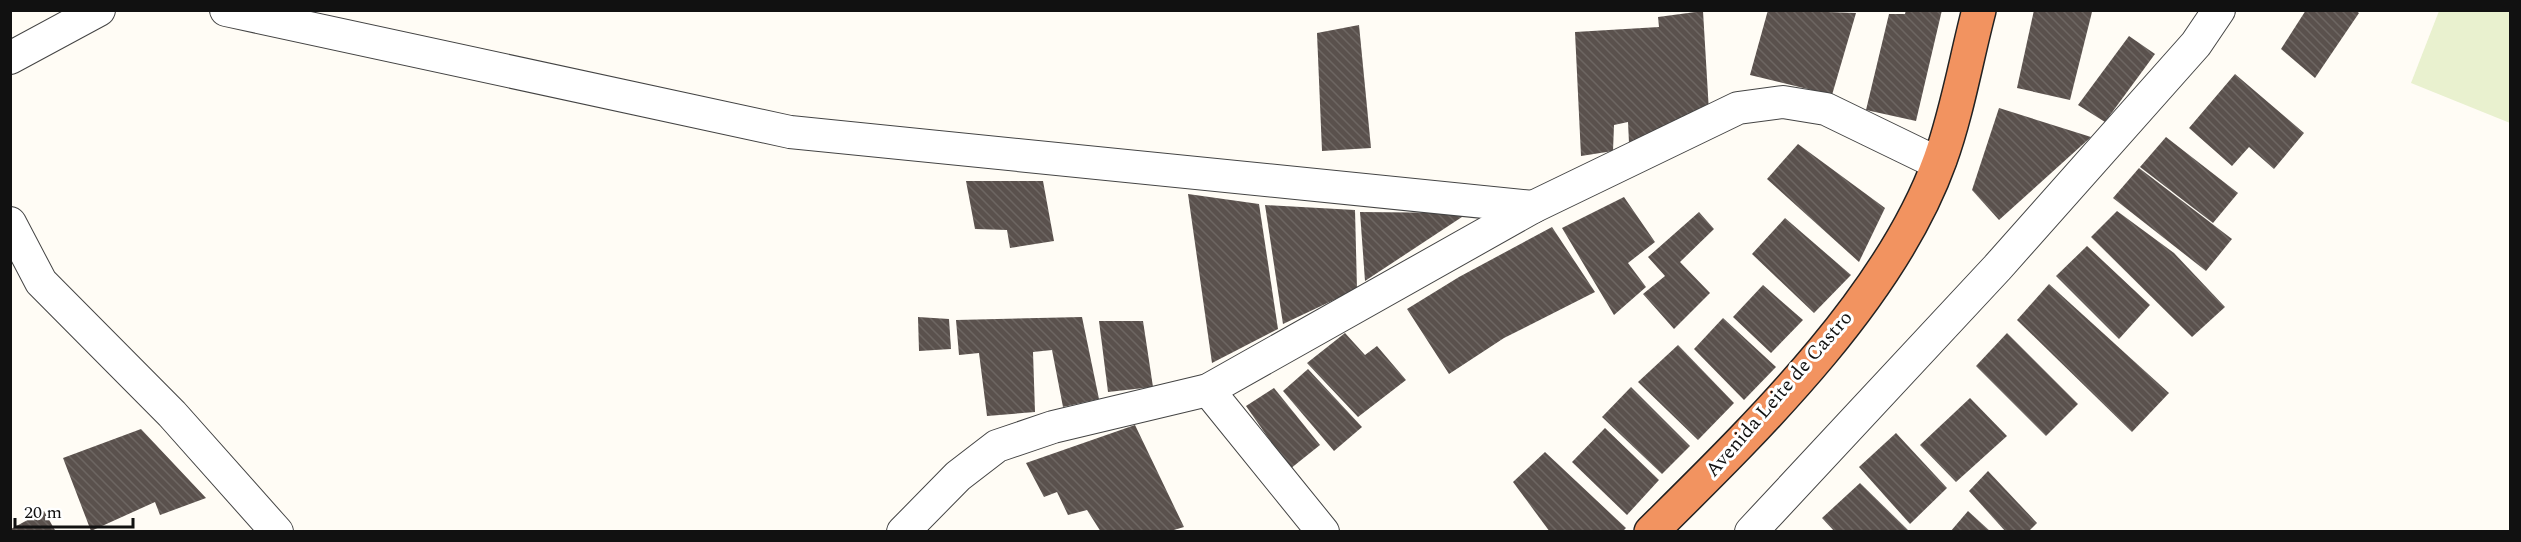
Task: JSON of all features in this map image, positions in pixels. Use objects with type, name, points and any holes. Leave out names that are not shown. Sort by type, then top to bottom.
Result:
[{"type":"highway","name":"Avenida Leite de Castro","points":[[1651,531],[1720,463],[1833,338],[1903,241],[1940,160],[1979,10]]},
{"type":"street","points":[[10,58],[99,10]]},
{"type":"street","points":[[226,10],[790,132],[1533,207]]},
{"type":"street","points":[[1751,531],[1997,268],[2196,44],[2219,10]]},
{"type":"street","points":[[903,531],[958,477],[997,446],[1053,427],[1208,390],[1533,207],[1738,108],[1783,102],[1826,110],[1925,157],[1940,160]]},
{"type":"street","points":[[10,223],[41,282],[172,414],[277,531]]},
{"type":"street","points":[[1208,390],[1323,531]]},
{"type":"green space","points":[[2439,11],[2510,11],[2510,123],[2411,83]]},
{"type":"building","points":[[1768,10],[1856,13],[1832,95],[1750,75]]},
{"type":"building","points":[[1906,10],[1942,10],[1916,121],[1866,110],[1889,14],[1905,14]]},
{"type":"building","points":[[2034,10],[2092,12],[2070,100],[2017,88]]},
{"type":"building","points":[[2306,10],[2355,10],[2359,13],[2315,78],[2281,49]]},
{"type":"building","points":[[1703,11],[1709,112],[1629,143],[1628,122],[1614,125],[1613,151],[1581,156],[1575,32],[1659,27],[1658,17]]},
{"type":"building","points":[[1359,25],[1371,148],[1322,151],[1317,33]]},
{"type":"building","points":[[2129,36],[2155,54],[2105,122],[2078,105]]},
{"type":"building","points":[[2235,74],[2304,133],[2274,169],[2249,147],[2232,166],[2189,128]]},
{"type":"building","points":[[1999,108],[2091,137],[1999,220],[1972,190]]},
{"type":"building","points":[[2166,137],[2238,193],[2213,223],[2140,167]]},
{"type":"building","points":[[1798,144],[1885,208],[1859,262],[1767,179]]},
{"type":"building","points":[[2139,168],[2232,239],[2206,271],[2113,198]]},
{"type":"building","points":[[966,181],[1043,181],[1054,241],[1010,248],[1007,230],[975,229]]},
{"type":"building","points":[[1188,194],[1259,204],[1278,329],[1212,363]]},
{"type":"building","points":[[1624,197],[1655,242],[1628,263],[1646,287],[1614,315],[1562,228]]},
{"type":"building","points":[[1265,205],[1355,210],[1357,289],[1283,324]]},
{"type":"building","points":[[2117,211],[2174,253],[2225,307],[2192,337],[2091,237]]},
{"type":"building","points":[[1360,212],[1468,213],[1365,281]]},
{"type":"building","points":[[1699,212],[1714,229],[1680,262],[1710,293],[1674,329],[1643,294],[1665,276],[1648,257]]},
{"type":"building","points":[[1785,218],[1851,275],[1814,313],[1752,254]]},
{"type":"building","points":[[1552,227],[1595,292],[1504,338],[1449,374],[1407,309],[1459,277]]},
{"type":"building","points":[[2087,246],[2150,305],[2119,339],[2056,276]]},
{"type":"building","points":[[2049,284],[2169,393],[2132,432],[2017,320]]},
{"type":"building","points":[[1763,285],[1803,320],[1771,353],[1733,317]]},
{"type":"building","points":[[918,317],[949,319],[951,349],[919,351]]},
{"type":"building","points":[[1082,317],[1099,399],[1063,407],[1052,350],[1033,352],[1035,412],[987,416],[979,353],[959,355],[956,320]]},
{"type":"building","points":[[1723,318],[1776,367],[1744,400],[1694,349]]},
{"type":"building","points":[[1099,321],[1143,321],[1153,387],[1108,392]]},
{"type":"building","points":[[1345,333],[1365,355],[1377,346],[1406,380],[1358,417],[1307,363]]},
{"type":"building","points":[[2007,333],[2078,404],[2046,436],[1976,366]]},
{"type":"building","points":[[1678,345],[1734,403],[1698,440],[1638,382]]},
{"type":"building","points":[[1308,369],[1362,427],[1334,451],[1283,391]]},
{"type":"building","points":[[1631,387],[1690,446],[1662,474],[1602,417]]},
{"type":"building","points":[[1274,388],[1320,445],[1290,469],[1246,406]]},
{"type":"building","points":[[1970,398],[2007,436],[1956,482],[1920,445]]},
{"type":"building","points":[[1135,425],[1184,527],[1167,532],[1101,532],[1087,510],[1068,515],[1057,492],[1044,497],[1026,463]]},
{"type":"building","points":[[1605,428],[1659,480],[1627,515],[1572,462]]},
{"type":"building","points":[[141,429],[206,498],[160,515],[155,502],[91,531],[63,458]]},
{"type":"building","points":[[1896,433],[1947,488],[1910,524],[1859,467]]},
{"type":"building","points":[[1545,452],[1626,528],[1622,532],[1550,532],[1513,482]]},
{"type":"building","points":[[1988,471],[2037,523],[2028,532],[2006,532],[1969,491]]},
{"type":"building","points":[[1860,483],[1910,532],[1835,532],[1822,518]]},
{"type":"building","points":[[44,511],[56,532],[12,532],[11,529]]},
{"type":"building","points":[[1968,511],[1991,532],[1950,532]]}]
